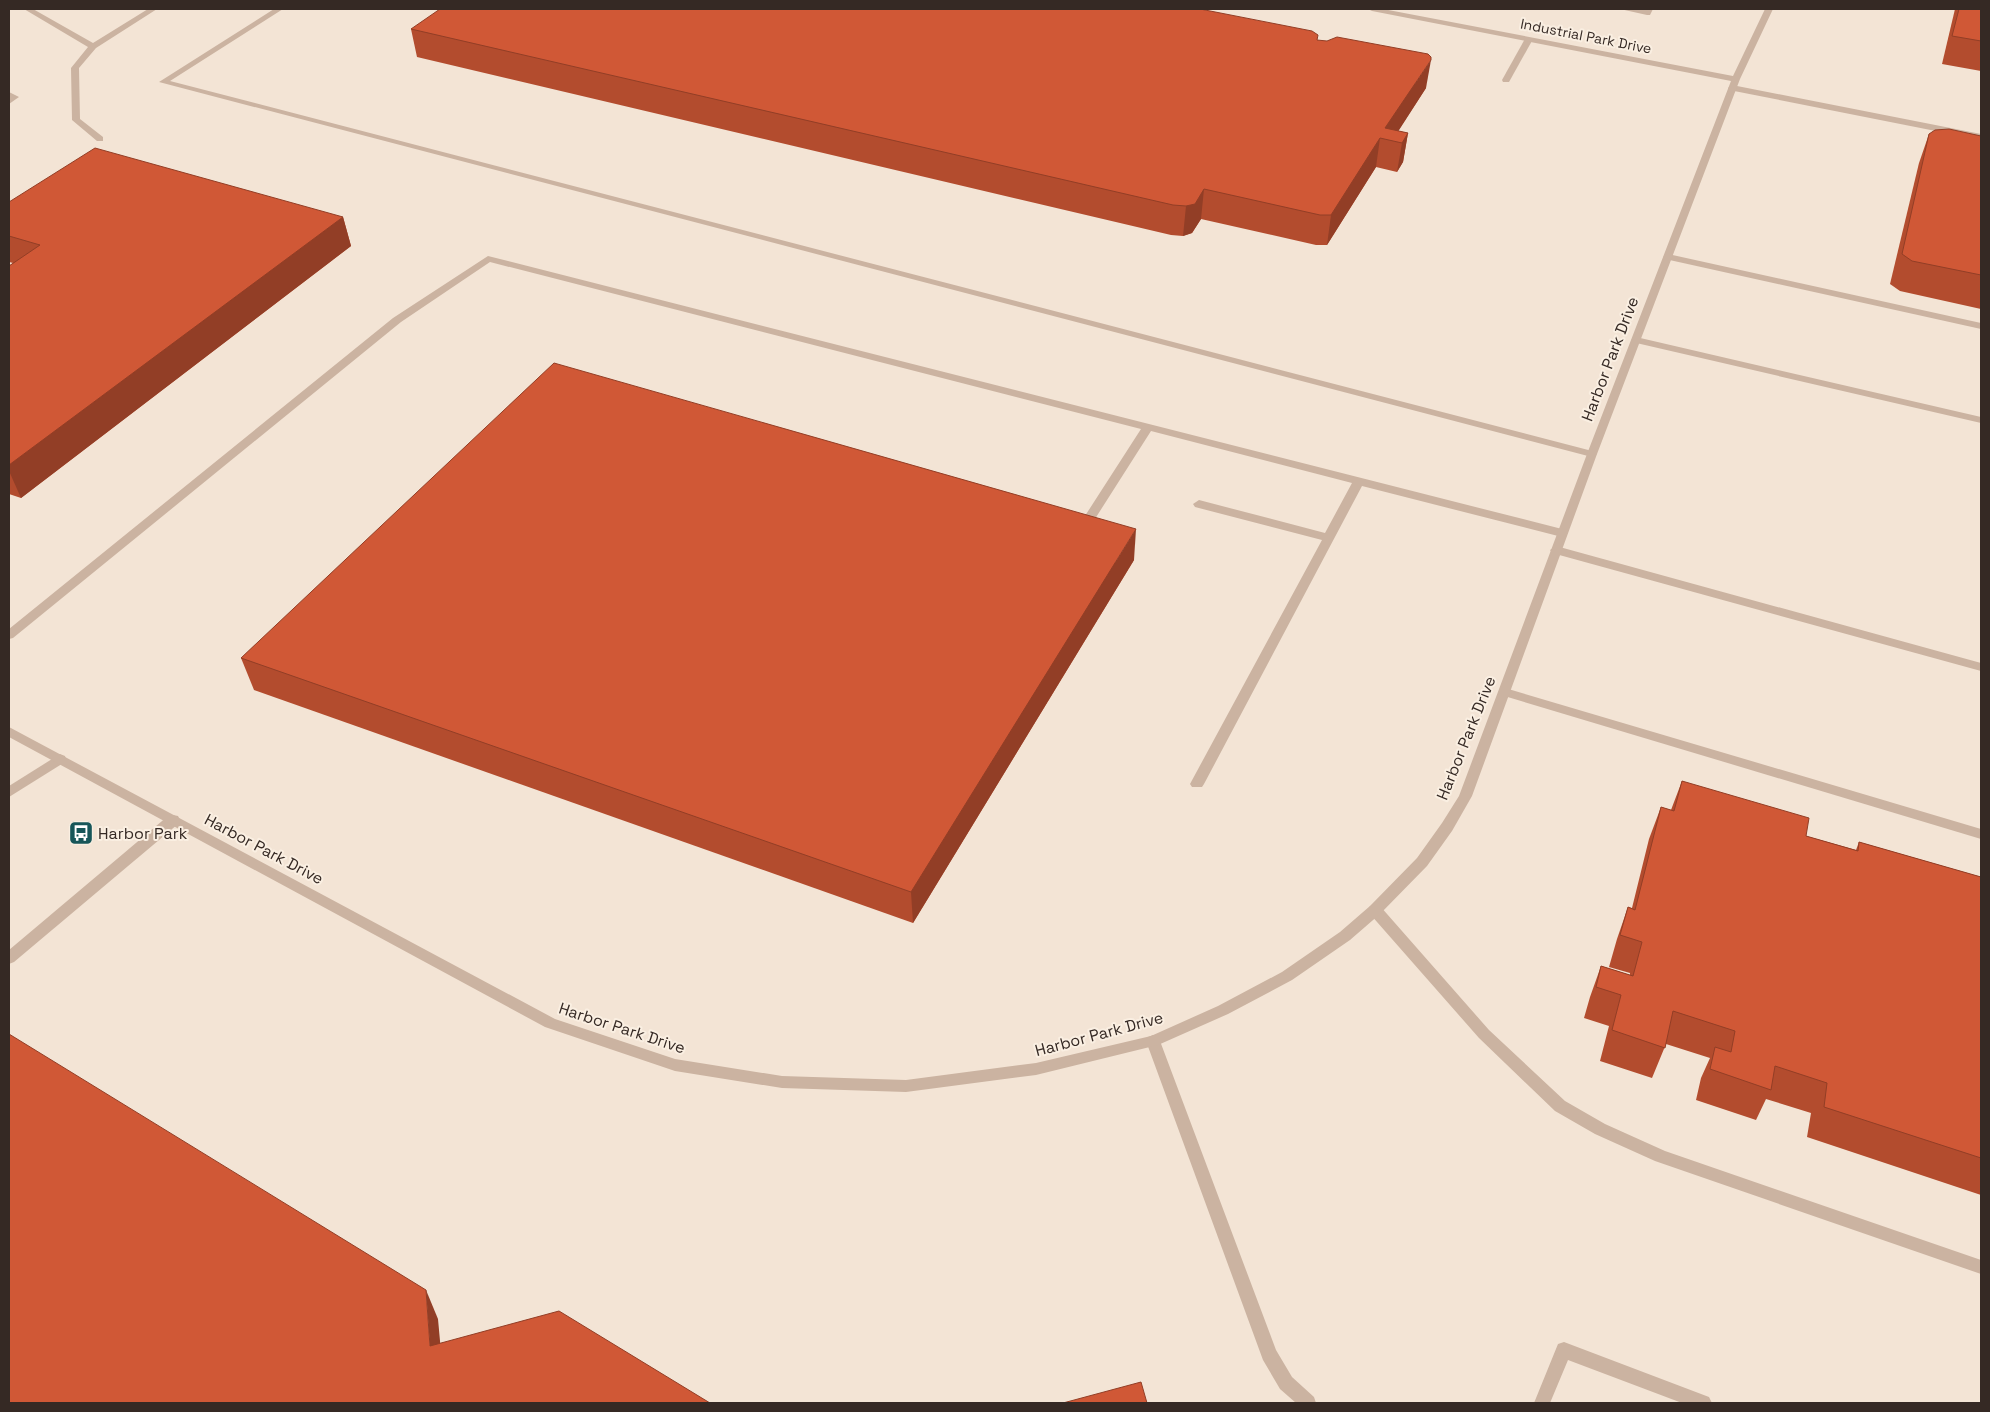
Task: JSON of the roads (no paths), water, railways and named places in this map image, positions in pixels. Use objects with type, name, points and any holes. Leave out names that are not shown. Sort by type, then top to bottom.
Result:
[{"type":"street","points":[[28,9],[92,46]]},
{"type":"street","points":[[100,139],[76,120],[75,68],[92,46],[154,9]]},
{"type":"street","points":[[279,9],[163,82],[1592,454]]},
{"type":"street","name":"Industrial Park Drive","points":[[1372,9],[1529,39],[1981,137]]},
{"type":"street","points":[[1624,9],[1647,13],[1649,9]]},
{"type":"street","name":"Harbor Park Drive","points":[[9,732],[550,1024],[676,1065],[782,1082],[906,1086],[1036,1069],[1153,1041],[1223,1010],[1287,976],[1345,936],[1375,910],[1422,862],[1447,827],[1465,796],[1505,692],[1562,533],[1734,83],[1769,9]]},
{"type":"street","points":[[1506,80],[1529,39]]},
{"type":"street","points":[[9,94],[15,97],[9,101]]},
{"type":"street","points":[[1668,257],[1981,326]]},
{"type":"street","points":[[9,635],[397,320],[488,259],[1562,533]]},
{"type":"street","points":[[1636,340],[1981,420]]},
{"type":"street","points":[[1089,519],[1148,427]]},
{"type":"street","points":[[1197,784],[1359,481]]},
{"type":"street","points":[[1199,504],[1329,538]]},
{"type":"street","points":[[1556,550],[1981,667]]},
{"type":"street","points":[[1505,692],[1981,834]]},
{"type":"street","points":[[9,792],[60,759]]},
{"type":"street","points":[[9,958],[173,820]]},
{"type":"street","points":[[1375,910],[1484,1034],[1560,1106],[1592,1125],[1660,1156],[1981,1267]]},
{"type":"street","points":[[1153,1041],[1269,1354],[1286,1384],[1308,1403]]},
{"type":"street","points":[[1542,1403],[1564,1350],[1703,1403]]},
{"type":"place","name":"Harbor Park","points":[[81,833]]}]
